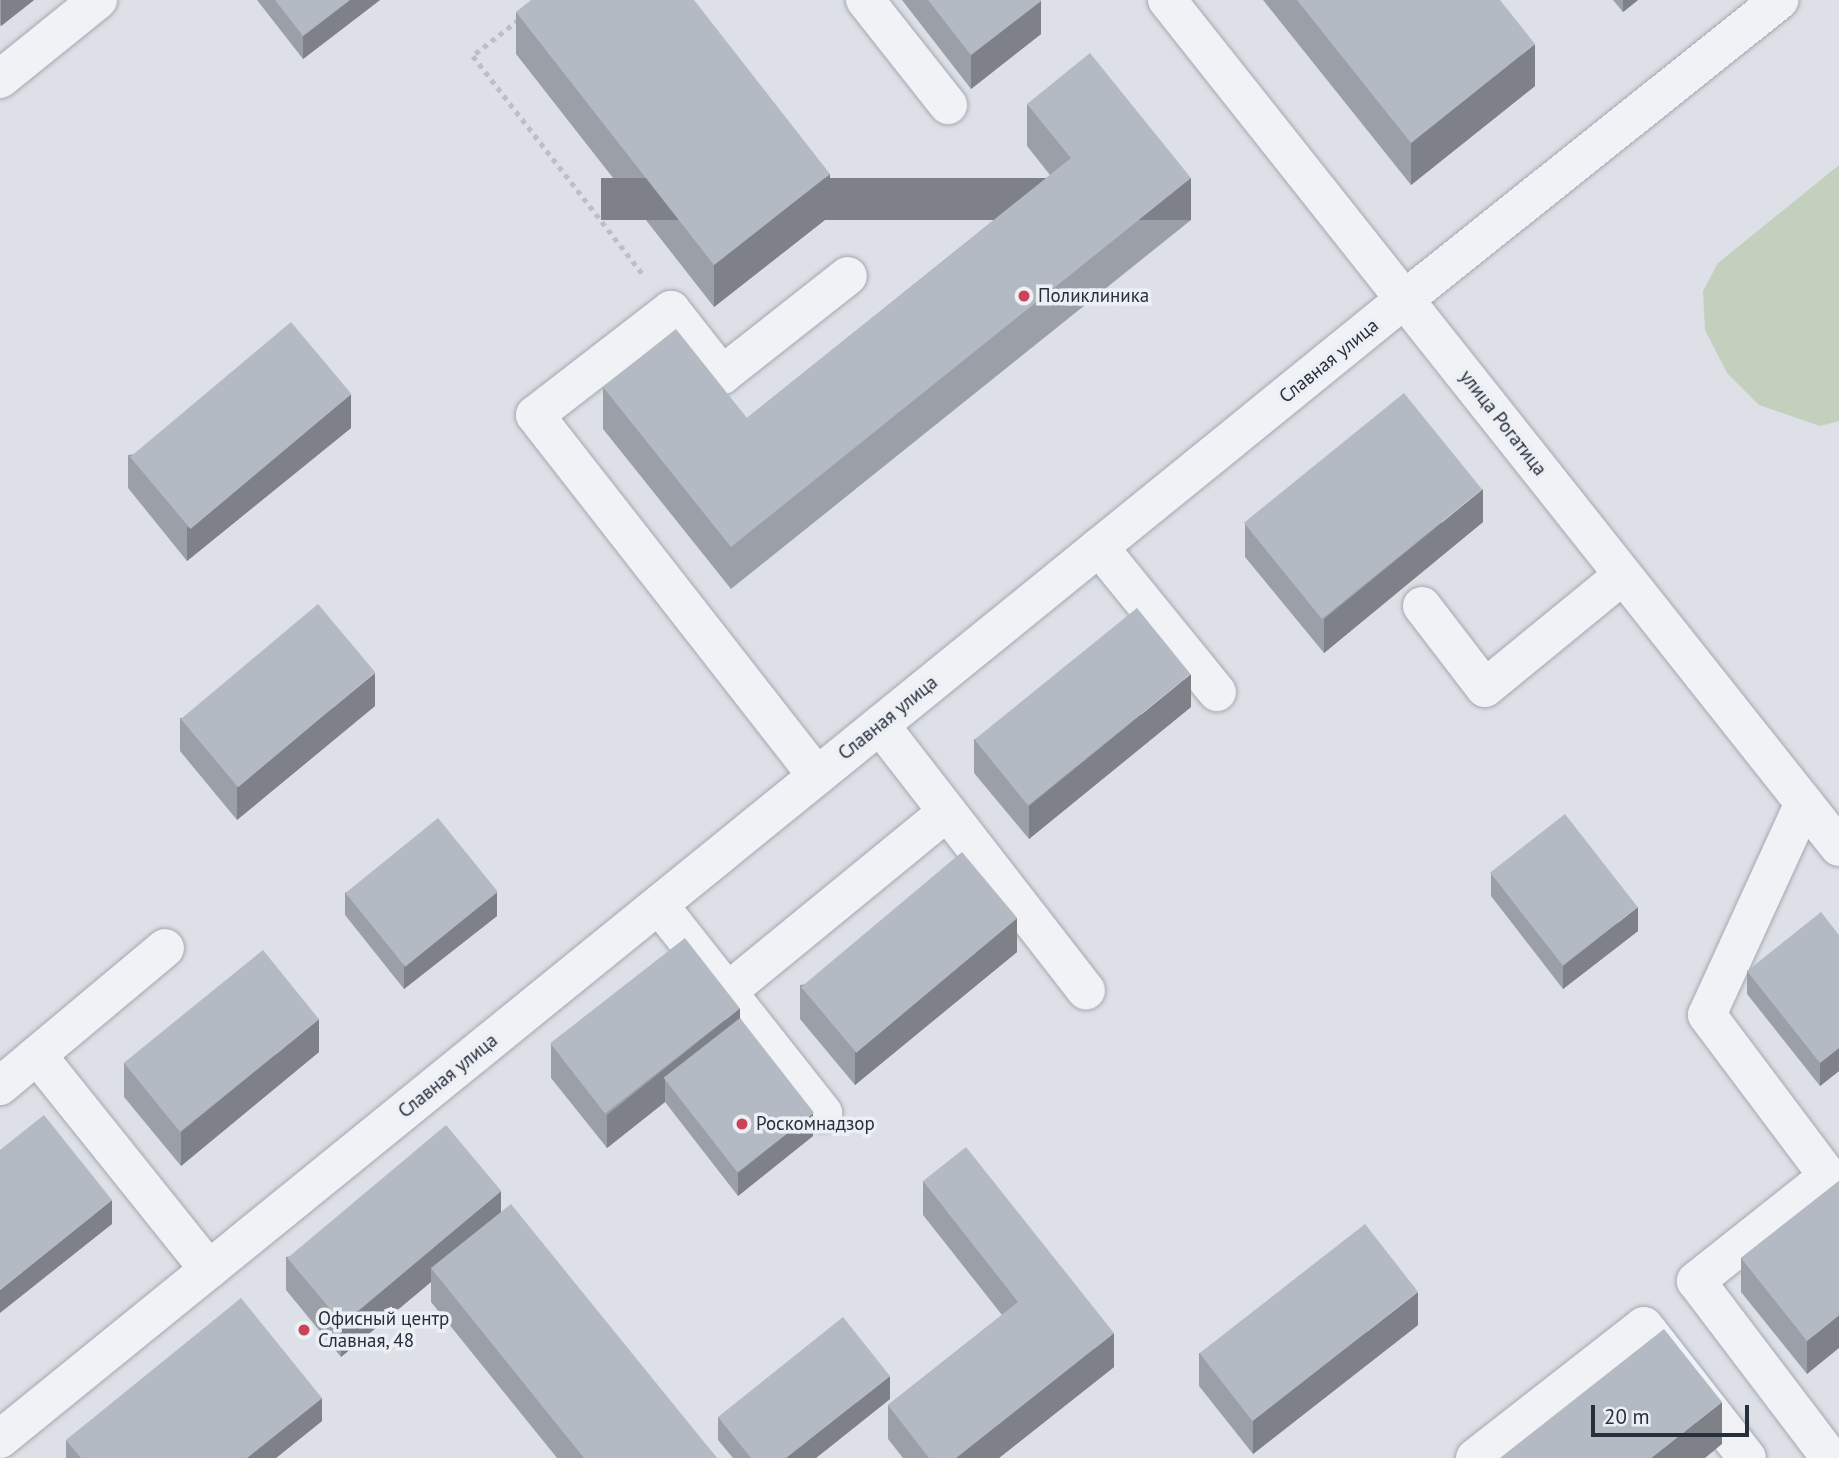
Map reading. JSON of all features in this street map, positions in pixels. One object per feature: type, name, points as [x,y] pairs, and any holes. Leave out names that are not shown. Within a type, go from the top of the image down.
[{"type":"street","points":[[2,73],[98,0]]},
{"type":"street","points":[[865,0],[948,106]]},
{"type":"street","name":"улица Рогатица","points":[[1167,0],[1839,847]]},
{"type":"street","name":"Славная улица","points":[[0,1439],[1405,299],[1779,0]]},
{"type":"street","points":[[817,776],[535,415],[671,310],[722,375],[848,276]]},
{"type":"street","points":[[1099,547],[1217,692]]},
{"type":"street","points":[[1422,606],[1485,688],[1623,575]]},
{"type":"street","points":[[880,725],[1086,991]]},
{"type":"street","points":[[1804,803],[1707,1015],[1828,1176],[1696,1281],[1832,1454]]},
{"type":"street","points":[[727,992],[947,812]]},
{"type":"street","points":[[659,905],[823,1113]]},
{"type":"street","points":[[0,1086],[165,948]]},
{"type":"street","points":[[37,1055],[209,1270]]},
{"type":"street","points":[[1475,1458],[1644,1326],[1747,1458]]},
{"type":"path","points":[[524,16],[473,56],[671,310]]},
{"type":"green space","points":[[1839,165],[1839,421],[1820,426],[1759,405],[1727,373],[1705,330],[1703,291],[1718,263]]},
{"type":"building","points":[[275,0],[350,0],[303,36]]},
{"type":"building","points":[[531,0],[694,0],[830,174],[714,265],[516,12]]},
{"type":"building","points":[[928,0],[1041,0],[1041,1],[971,55]]},
{"type":"building","points":[[1297,0],[1500,0],[1535,44],[1411,143]]},
{"type":"building","name":"Поликлиника","points":[[1090,53],[1191,178],[731,547],[603,387],[676,329],[747,418],[1071,158],[1027,104]]},
{"type":"building","points":[[291,322],[351,394],[191,529],[130,457]]},
{"type":"building","points":[[1404,393],[1482,489],[1322,619],[1244,523]]},
{"type":"building","points":[[318,604],[375,672],[238,787],[181,719]]},
{"type":"building","points":[[1137,608],[1190,674],[1028,806],[975,740]]},
{"type":"building","points":[[1565,814],[1638,907],[1563,965],[1490,872]]},
{"type":"building","points":[[438,818],[498,892],[405,967],[346,893]]},
{"type":"building","points":[[962,852],[1017,918],[856,1053],[801,987]]},
{"type":"building","points":[[1821,912],[1839,935],[1839,1048],[1820,1063],[1747,971]]},
{"type":"building","points":[[685,938],[740,1008],[605,1113],[550,1043]]},
{"type":"building","points":[[263,950],[319,1019],[180,1132],[124,1063]]},
{"type":"building","points":[[740,1018],[814,1113],[737,1172],[664,1078]]},
{"type":"building","points":[[44,1115],[112,1200],[0,1290],[0,1150]]},
{"type":"building","points":[[446,1125],[501,1191],[343,1324],[287,1258]]},
{"type":"building","points":[[966,1147],[1114,1333],[956,1458],[929,1458],[888,1405],[1018,1302],[923,1181]]},
{"type":"building","points":[[1839,1181],[1839,1315],[1807,1341],[1741,1258]]},
{"type":"building","points":[[511,1204],[717,1458],[584,1458],[431,1268]]},
{"type":"building","points":[[1365,1224],[1418,1292],[1252,1421],[1200,1353]]},
{"type":"building","points":[[241,1298],[322,1398],[247,1458],[81,1458],[66,1440]]},
{"type":"building","points":[[843,1317],[890,1376],[786,1458],[751,1458],[718,1417]]},
{"type":"building","points":[[1664,1329],[1722,1402],[1651,1458],[1500,1458]]},
{"type":"place","name":"Поликлиника","points":[[1024,296]]},
{"type":"place","name":"Роскомнадзор","points":[[742,1124]]},
{"type":"place","name":"Офисный центр Славная, 48","points":[[304,1330]]}]
